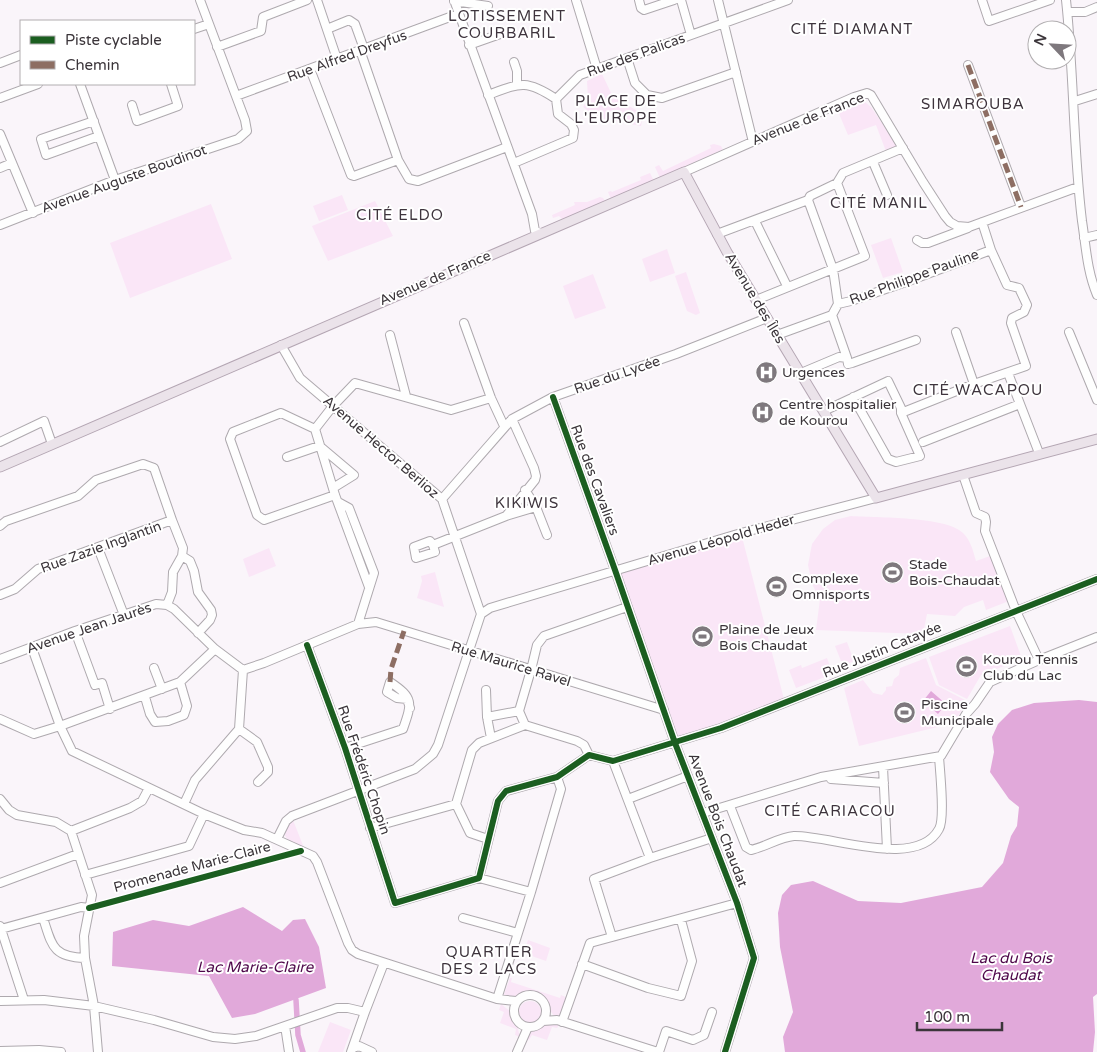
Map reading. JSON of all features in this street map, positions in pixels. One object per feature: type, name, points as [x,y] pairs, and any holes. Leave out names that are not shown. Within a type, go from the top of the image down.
[{"type":"main road","name":"Avenue de France","points":[[0,466],[684,172]]},
{"type":"main road","name":"Avenue des Îles","points":[[684,172],[717,234],[876,498]]},
{"type":"main road","name":"Avenue Léopold Heder","points":[[876,498],[1097,439]]},
{"type":"street","points":[[200,0],[236,96]]},
{"type":"street","points":[[217,47],[261,31],[263,17],[307,0]]},
{"type":"street","points":[[317,0],[338,59]]},
{"type":"street","points":[[576,0],[597,68]]},
{"type":"street","points":[[638,0],[641,8],[644,10],[674,0]]},
{"type":"street","points":[[681,0],[690,35]]},
{"type":"street","points":[[718,0],[753,142]]},
{"type":"street","name":"Rue des Palicas","points":[[556,99],[580,75],[723,23],[773,2],[788,0]]},
{"type":"street","points":[[982,0],[988,21],[1027,4],[1050,0]]},
{"type":"street","points":[[1066,0],[1075,101],[1078,187],[1088,268],[1097,295]]},
{"type":"street","points":[[488,6],[454,1],[514,163],[537,234]]},
{"type":"street","points":[[1068,12],[1085,12],[1097,7]]},
{"type":"street","name":"Rue Alfred Dreyfus","points":[[236,96],[458,14]]},
{"type":"street","points":[[327,29],[349,20],[355,24],[398,160],[408,179],[418,181],[507,147]]},
{"type":"street","points":[[195,29],[209,24]]},
{"type":"street","points":[[470,45],[503,33]]},
{"type":"street","points":[[0,63],[20,55]]},
{"type":"street","points":[[627,58],[635,83],[647,95],[662,98],[736,72]]},
{"type":"street","points":[[514,62],[518,71],[517,84]]},
{"type":"street","points":[[968,65],[1021,207]]},
{"type":"street","points":[[310,69],[351,175],[354,176],[398,160]]},
{"type":"street","points":[[488,96],[517,84],[542,90],[556,99],[558,114],[571,124],[574,130],[573,138],[514,163]]},
{"type":"street","points":[[0,98],[35,85]]},
{"type":"street","points":[[80,85],[116,180]]},
{"type":"street","points":[[132,105],[137,121],[178,106],[171,85]]},
{"type":"street","name":"Avenue de France","points":[[684,172],[854,97],[867,94],[871,95],[903,148]]},
{"type":"street","points":[[1075,101],[1097,94]]},
{"type":"street","name":"Avenue Auguste Boudinot","points":[[0,224],[116,180],[238,138],[247,131],[236,96]]},
{"type":"street","points":[[94,121],[41,139],[46,155],[99,136]]},
{"type":"street","points":[[0,134],[32,212]]},
{"type":"street","points":[[717,234],[808,200],[810,196],[837,183],[842,173],[903,148],[950,222],[957,226],[969,227]]},
{"type":"street","points":[[872,162],[887,195]]},
{"type":"street","points":[[0,168],[12,163]]},
{"type":"street","points":[[756,300],[865,256],[837,183]]},
{"type":"street","points":[[917,240],[922,243],[928,243],[1078,187]]},
{"type":"street","points":[[777,335],[832,315],[838,304],[833,269],[808,200]]},
{"type":"street","points":[[755,221],[787,286]]},
{"type":"street","points":[[901,413],[1026,366],[1011,323],[1012,318],[1024,312],[1026,305],[1019,288],[1007,285],[991,250],[982,222]]},
{"type":"street","points":[[1084,238],[1097,234]]},
{"type":"street","name":"Rue Philippe Pauline","points":[[838,304],[906,282],[991,250]]},
{"type":"street","points":[[832,315],[848,364],[916,340]]},
{"type":"street","name":"Rue du Lycée","points":[[442,499],[512,419],[553,398],[684,351],[767,318]]},
{"type":"street","points":[[464,323],[491,398],[504,426]]},
{"type":"street","points":[[956,332],[974,384]]},
{"type":"street","points":[[1069,332],[1097,400]]},
{"type":"street","points":[[390,335],[406,396]]},
{"type":"street","name":"Avenue Hector Berlioz","points":[[281,346],[300,378],[442,499],[481,614]]},
{"type":"street","points":[[800,372],[839,357],[847,358]]},
{"type":"street","points":[[1008,373],[1039,453]]},
{"type":"street","points":[[824,410],[888,381],[920,456],[896,462],[888,459],[853,397]]},
{"type":"street","points":[[315,429],[333,406],[356,382],[451,410],[491,398]]},
{"type":"street","name":"Rue des Cavaliers","points":[[553,398],[615,570]]},
{"type":"street","points":[[923,442],[1020,404]]},
{"type":"street","points":[[315,429],[281,412],[233,432],[230,439],[257,515],[260,518],[264,520],[335,495],[354,475],[319,446]]},
{"type":"street","points":[[506,516],[536,476],[512,419]]},
{"type":"street","points":[[0,442],[44,421],[52,444]]},
{"type":"street","points":[[184,804],[195,780],[239,728],[242,670],[358,624],[369,587],[335,495],[315,429]]},
{"type":"street","points":[[287,457],[319,446]]},
{"type":"street","points":[[0,526],[6,521],[78,496],[96,480],[143,464],[154,468],[172,520]]},
{"type":"street","points":[[964,475],[976,513],[985,517],[985,531],[1016,611],[1039,660]]},
{"type":"street","points":[[525,490],[536,507],[547,535]]},
{"type":"street","name":"Avenue Léopold Heder","points":[[481,614],[490,608],[615,570],[746,532],[876,498]]},
{"type":"street","points":[[432,545],[506,516],[536,507]]},
{"type":"street","name":"Rue Zazie Inglantin","points":[[0,595],[15,589],[38,569],[172,520],[183,548],[182,556]]},
{"type":"street","points":[[98,548],[124,615]]},
{"type":"street","points":[[167,605],[172,592],[173,572],[182,556],[190,561],[198,592],[211,610],[210,620],[198,633]]},
{"type":"street","name":"Avenue Bois Chaudat","points":[[615,570],[675,743],[737,903],[754,958],[724,1052]]},
{"type":"street","name":"Rue Justin Catayée","points":[[613,761],[675,743],[768,710],[922,647],[1097,579]]},
{"type":"street","name":"Avenue Jean Jaurès","points":[[0,659],[156,604],[167,605],[174,609],[215,649],[242,670]]},
{"type":"street","points":[[525,725],[519,710],[537,644],[544,636],[627,607]]},
{"type":"street","points":[[277,839],[286,821],[292,816],[415,769],[432,754],[438,746],[481,614]]},
{"type":"street","name":"Rue Maurice Ravel","points":[[358,624],[376,622],[664,710]]},
{"type":"street","points":[[75,631],[95,685],[102,683],[110,709]]},
{"type":"street","points":[[703,813],[822,777],[939,757],[961,723],[972,714],[975,704],[990,682],[1039,660],[1097,638]]},
{"type":"street","name":"Rue Frédéric Chopin","points":[[307,645],[345,748],[395,904],[479,878]]},
{"type":"street","points":[[32,648],[60,726],[72,751],[204,814],[244,830],[262,833],[313,856],[318,862],[348,943],[352,950],[358,954],[515,1005]]},
{"type":"street","points":[[0,720],[34,734],[60,726],[180,682],[215,649]]},
{"type":"street","points":[[154,668],[162,689]]},
{"type":"street","points":[[145,696],[150,714],[155,722],[168,721],[184,715],[187,706],[180,682]]},
{"type":"street","points":[[486,690],[487,717],[491,738]]},
{"type":"street","points":[[345,748],[403,729],[410,708]]},
{"type":"street","points":[[487,717],[519,710]]},
{"type":"street","points":[[488,839],[470,833],[456,804],[472,750],[479,743],[525,725],[577,741],[584,745],[588,755]]},
{"type":"street","points":[[239,728],[257,742],[268,767],[268,772],[258,782]]},
{"type":"street","points":[[531,892],[479,878],[498,801],[506,791],[557,777],[588,755],[613,761],[650,858]]},
{"type":"street","points":[[730,806],[746,847],[750,850],[793,836],[887,850],[905,848],[920,844],[939,829],[941,823],[939,757]]},
{"type":"street","points":[[883,767],[887,850]]},
{"type":"street","points":[[628,799],[688,776]]},
{"type":"street","points":[[497,999],[562,789],[557,777]]},
{"type":"street","points":[[822,777],[884,783]]},
{"type":"street","points":[[71,831],[130,808],[142,801],[149,788]]},
{"type":"street","points":[[0,799],[9,810],[17,815],[56,822],[71,831],[92,895],[84,936],[85,958],[94,1006],[98,1052]]},
{"type":"street","points":[[370,828],[456,804]]},
{"type":"street","points":[[85,875],[189,846],[204,814]]},
{"type":"street","points":[[612,937],[594,878],[712,838]]},
{"type":"street","points":[[0,883],[78,854]]},
{"type":"street","points":[[560,1021],[590,943],[681,920],[737,903]]},
{"type":"street","points":[[24,1000],[0,928],[81,907],[90,908]]},
{"type":"street","points":[[43,918],[51,942],[58,952],[73,957],[85,958]]},
{"type":"street","points":[[463,918],[518,933]]},
{"type":"street","points":[[582,964],[648,988],[681,996],[692,961],[681,920]]},
{"type":"street","points":[[0,954],[9,952]]},
{"type":"street","points":[[352,1050],[384,963]]},
{"type":"street","points":[[525,995],[535,995],[543,1001],[546,1011],[543,1021],[539,1025],[524,1026],[515,1018],[515,1005],[525,995]]},
{"type":"street","points":[[0,1001],[44,1000],[94,1006],[154,1020],[213,1037],[235,1039],[248,1037],[337,1008],[348,1008],[365,1012]]},
{"type":"street","points":[[546,1011],[560,1021]]},
{"type":"street","points":[[543,1021],[560,1021],[659,1052],[666,1031],[693,1040],[704,1035],[712,1012]]},
{"type":"street","points":[[284,1026],[289,1052]]},
{"type":"street","points":[[517,1052],[524,1026]]},
{"type":"street","points":[[352,1050],[359,1046],[372,1052]]},
{"type":"street","points":[[0,1051],[39,1050],[61,1052]]},
{"type":"shaded area","points":[[602,74],[613,97],[643,114],[641,126],[596,117],[583,107],[588,99],[587,81]]},
{"type":"shaded area","points":[[854,102],[865,102],[871,107],[896,144],[896,147],[887,154],[876,125],[848,135],[837,109]]},
{"type":"shaded area","points":[[710,145],[721,146],[723,150],[660,178],[655,167],[659,165],[663,171],[711,148]]},
{"type":"shaded area","points":[[650,173],[654,181],[611,199],[608,192],[641,180],[640,177]]},
{"type":"shaded area","points":[[342,195],[348,210],[319,221],[313,206]]},
{"type":"shaded area","points":[[600,197],[605,201],[562,219],[559,216],[553,218],[552,215],[575,205],[574,202],[587,202]]},
{"type":"shaded area","points":[[375,201],[393,236],[328,261],[312,226]]},
{"type":"shaded area","points":[[211,204],[232,259],[130,298],[110,243]]},
{"type":"shaded area","points":[[891,238],[903,272],[883,278],[871,245]]},
{"type":"shaded area","points":[[667,249],[675,273],[650,282],[642,259]]},
{"type":"shaded area","points":[[686,272],[700,313],[696,315],[687,311],[675,276]]},
{"type":"shaded area","points":[[593,274],[606,308],[575,319],[563,286]]},
{"type":"shaded area","name":"Stade Bois-Chaudat","points":[[851,516],[927,521],[954,527],[968,539],[976,561],[993,555],[1009,601],[986,610],[983,600],[964,607],[955,616],[927,614],[923,634],[816,630],[820,599],[812,584],[808,565],[812,544],[823,529],[835,520]]},
{"type":"shaded area","name":"Plaine de Jeux Bois Chaudat","points":[[741,533],[785,703],[675,743],[615,570]]},
{"type":"shaded area","points":[[269,548],[276,566],[249,577],[243,559]]},
{"type":"shaded area","points":[[435,572],[444,607],[417,598],[422,581],[421,576]]},
{"type":"shaded area","name":"Kourou Tennis Club du Lac","points":[[1010,626],[1022,659],[981,675],[967,699],[939,685],[929,657]]},
{"type":"shaded area","points":[[847,642],[854,661],[843,666],[835,646]]},
{"type":"shaded area","points":[[827,658],[833,674],[796,688],[789,670],[801,665],[802,668]]},
{"type":"shaded area","name":"Piscine Municipale","points":[[926,658],[936,685],[967,701],[954,723],[859,746],[844,688],[863,680],[873,693],[882,695],[886,687],[892,686],[894,679],[899,675],[900,668]]},
{"type":"shaded area","points":[[293,820],[304,848],[286,838],[285,831]]},
{"type":"shaded area","points":[[528,940],[550,948],[546,961],[523,953]]},
{"type":"shaded area","points":[[510,978],[512,978],[511,982],[560,998],[561,995],[568,998],[561,1019],[552,1014],[546,1000],[539,994],[531,992],[516,999],[503,997]]},
{"type":"shaded area","points":[[530,1001],[538,1004],[541,1012],[538,1020],[530,1023],[522,1020],[519,1012],[522,1004]]},
{"type":"shaded area","points":[[501,1004],[511,1012],[520,1037],[515,1035],[516,1029],[500,1023],[504,1012],[499,1010]]},
{"type":"shaded area","points":[[330,1022],[351,1030],[343,1052],[318,1052]]},
{"type":"shaded area","points":[[544,1023],[559,1025],[557,1028],[552,1027],[547,1040],[532,1035],[529,1040],[526,1039],[530,1030],[539,1028]]},
{"type":"water","points":[[931,691],[946,704],[938,714],[923,701]]},
{"type":"water","name":"Lac du Bois Chaudat","points":[[1079,700],[1097,702],[1097,994],[1093,997],[1095,1032],[1093,1052],[785,1052],[783,1037],[793,1012],[780,947],[778,913],[782,895],[791,885],[813,881],[858,901],[901,903],[982,887],[1003,863],[1011,836],[1017,826],[1019,807],[1009,799],[990,772],[994,752],[992,737],[998,724],[1012,710],[1034,703]]},
{"type":"water","name":"Lac Marie-Claire","points":[[243,907],[282,931],[293,920],[305,919],[319,947],[326,988],[255,1014],[232,1018],[209,976],[112,966],[113,932],[153,920],[189,926]]},
{"type":"waterway","points":[[296,1000],[298,1035],[303,1052]]},
{"type":"marked path","points":[[968,65],[1021,207]]},
{"type":"marked path","points":[[390,682],[391,669],[404,631]]},
{"type":"cycle path","points":[[553,397],[675,743],[737,903],[754,958],[725,1052]]},
{"type":"cycle path","points":[[307,645],[345,748],[395,903],[479,878],[498,801],[506,791],[557,777],[589,755],[613,761],[721,728],[1097,579]]},
{"type":"cycle path","name":"Promenade Marie-Claire","points":[[89,908],[301,851]]},
{"type":"place","name":"Urgences","points":[[766,372]]},
{"type":"place","name":"Centre hospitalier de Kourou","points":[[763,412]]},
{"type":"place","name":"Stade Bois-Chaudat","points":[[893,572]]},
{"type":"place","name":"Complexe Omnisports","points":[[776,586]]},
{"type":"place","name":"Plaine de Jeux Bois Chaudat","points":[[703,637]]},
{"type":"place","name":"Kourou Tennis Club du Lac","points":[[967,667]]},
{"type":"place","name":"Piscine Municipale","points":[[905,712]]},
{"type":"district","name":"LOTISSEMENT COURBARIL","points":[[507,24]]},
{"type":"district","name":"CITÉ DIAMANT","points":[[852,29]]},
{"type":"district","name":"SIMAROUBA","points":[[973,104]]},
{"type":"district","name":"PLACE DE L'EUROPE","points":[[616,110]]},
{"type":"district","name":"CITÉ MANIL","points":[[879,203]]},
{"type":"district","name":"CITÉ ELDO","points":[[400,215]]},
{"type":"district","name":"CITÉ WACAPOU","points":[[978,390]]},
{"type":"district","name":"KIKIWIS","points":[[527,503]]},
{"type":"district","name":"CITÉ CARIACOU","points":[[830,811]]},
{"type":"district","name":"QUARTIER DES 2 LACS","points":[[489,960]]}]
